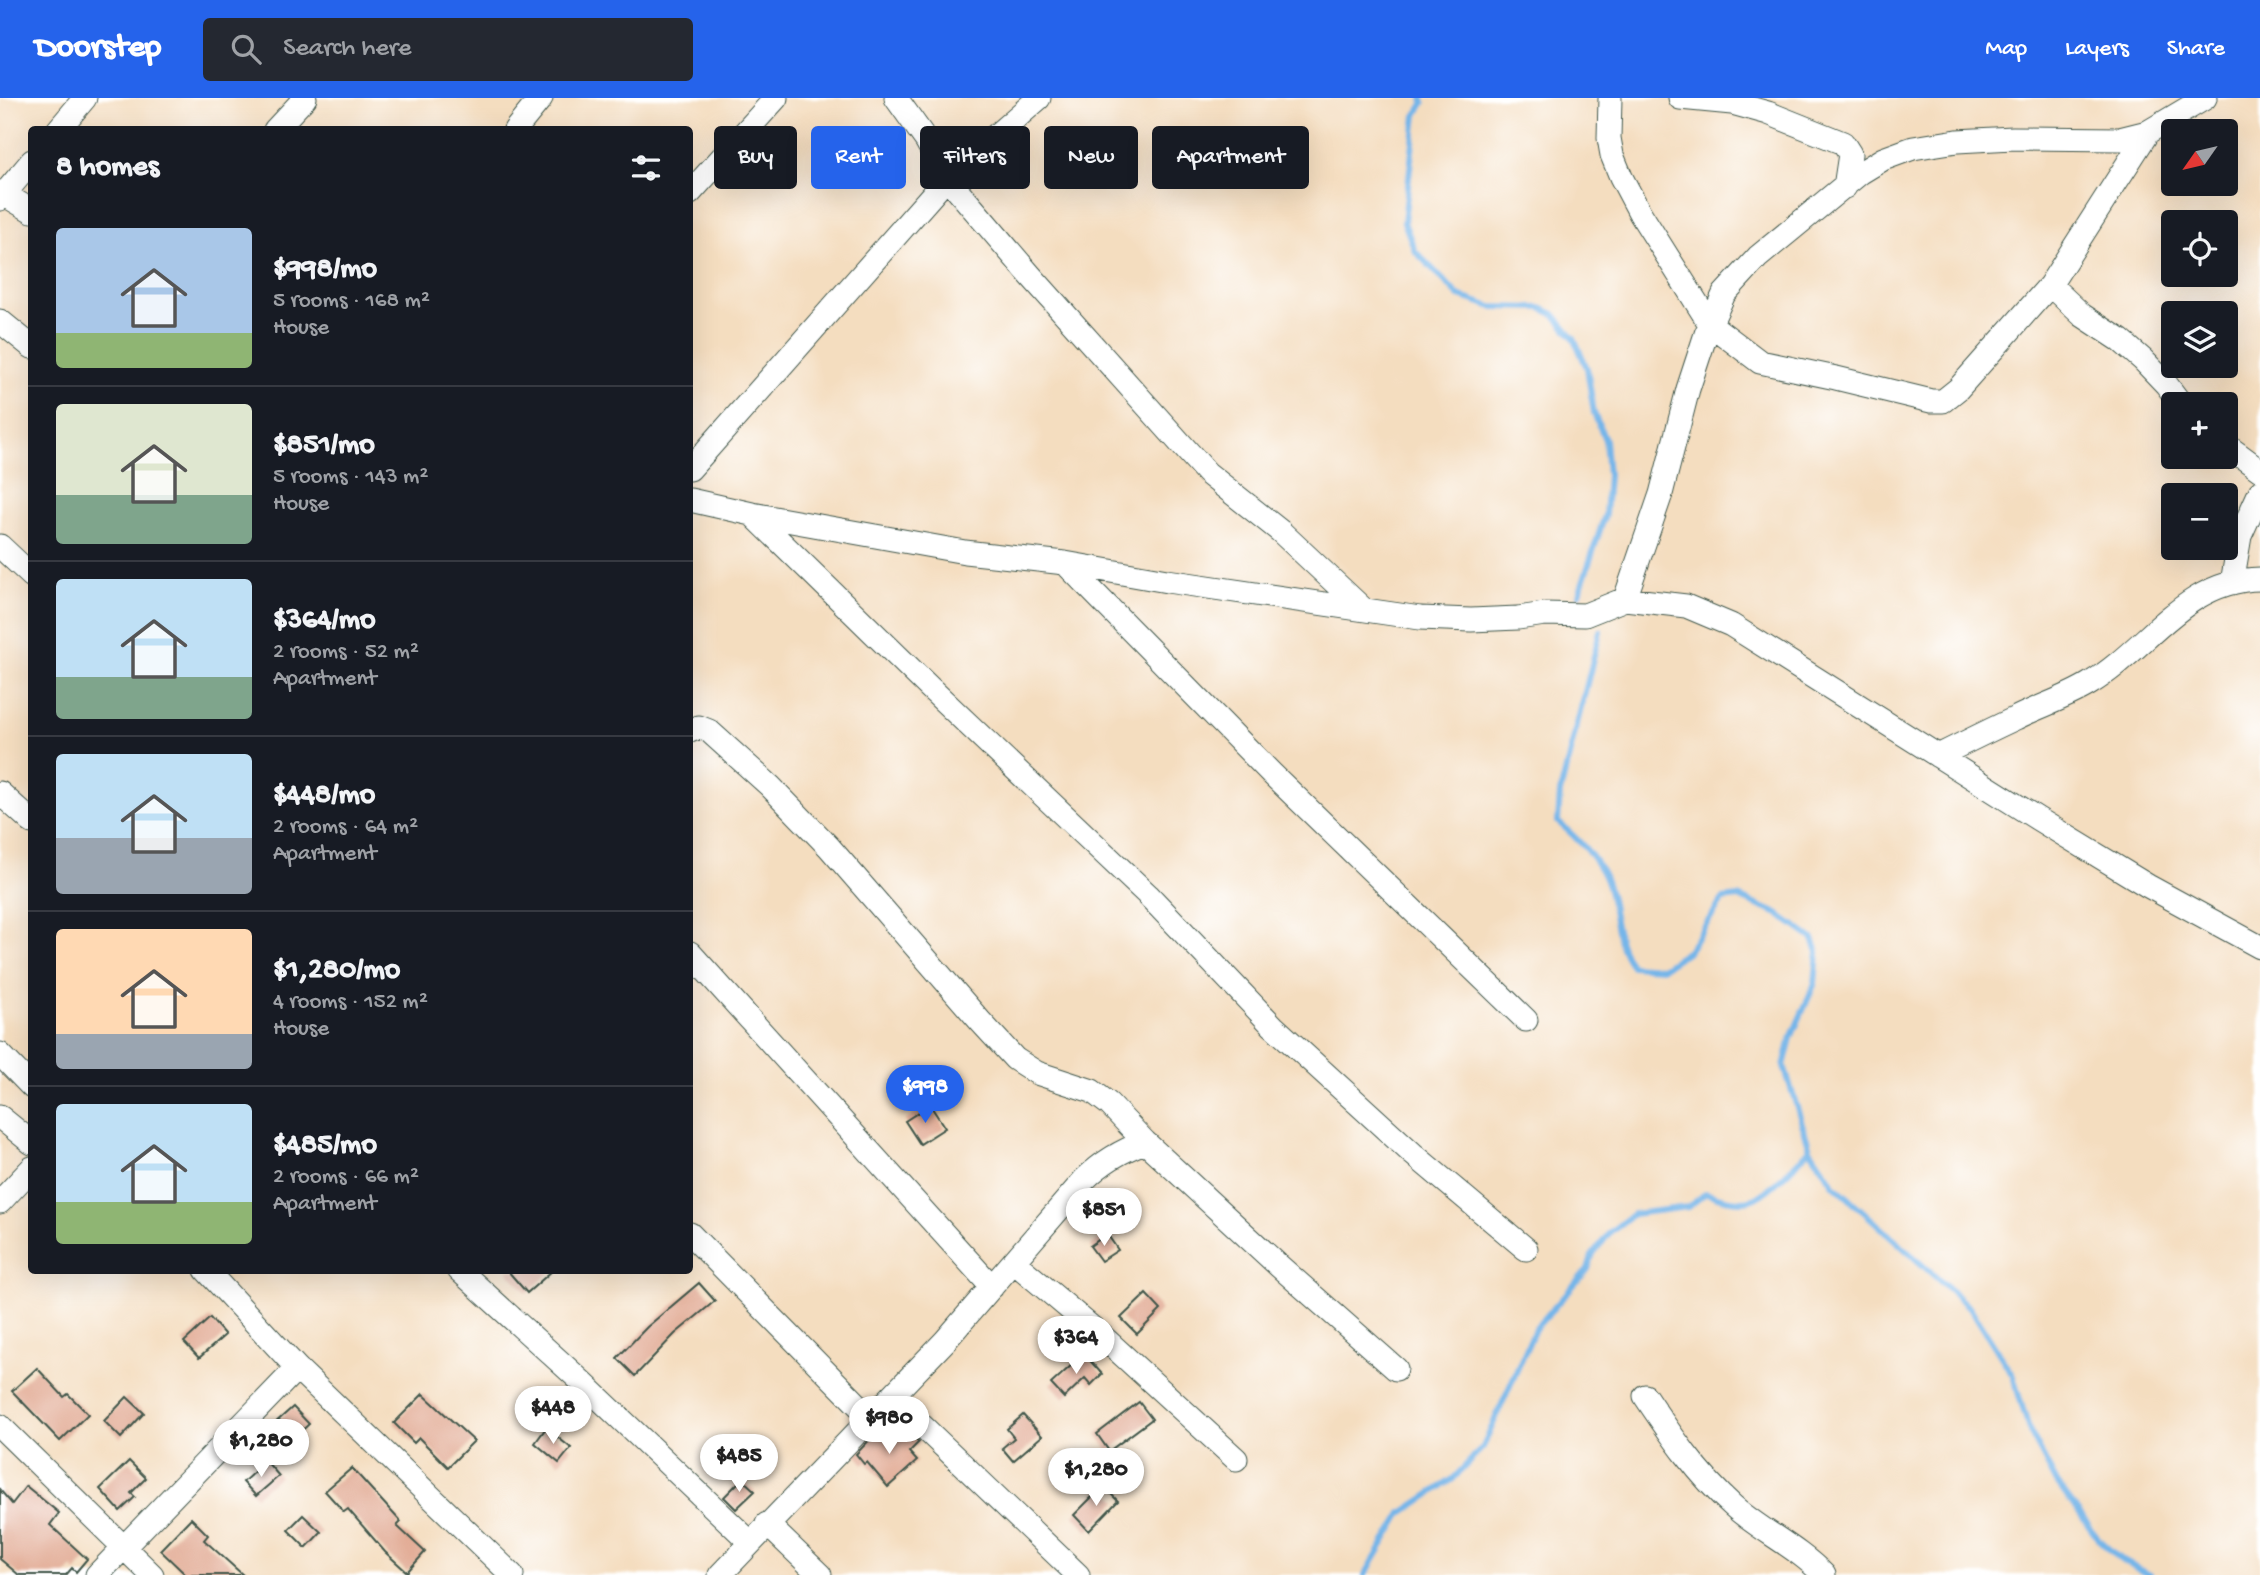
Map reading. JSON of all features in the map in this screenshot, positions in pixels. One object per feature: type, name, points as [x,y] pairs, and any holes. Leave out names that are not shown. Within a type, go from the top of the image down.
[{"type":"street","points":[[61,126],[85,98]]},
{"type":"street","points":[[279,126],[305,98]]},
{"type":"street","points":[[518,126],[541,98]]},
{"type":"street","points":[[693,190],[776,98]]},
{"type":"street","points":[[895,98],[920,132]]},
{"type":"street","points":[[1007,126],[1039,98]]},
{"type":"street","points":[[1610,98],[1609,138],[1620,177],[1710,324],[1760,362],[1938,403],[1958,389],[2049,285],[2148,132]]},
{"type":"street","points":[[1680,98],[1732,103],[1768,113],[1843,143],[1850,154],[1845,187]]},
{"type":"street","points":[[1625,599],[1661,494],[1688,389],[1710,324],[1724,294],[1758,257],[1883,159],[1913,148],[1957,141],[2013,138],[2120,139],[2148,132],[2205,98]]},
{"type":"street","points":[[28,165],[1,195],[28,209]]},
{"type":"street","points":[[693,466],[937,189]]},
{"type":"street","points":[[956,189],[1207,473],[1280,531],[1363,609]]},
{"type":"street","points":[[2049,285],[2082,315],[2120,340],[2143,360],[2172,392]]},
{"type":"street","points":[[0,321],[28,344]]},
{"type":"street","points":[[2238,453],[2260,470]]},
{"type":"street","points":[[2232,583],[2240,536],[2260,492]]},
{"type":"street","points":[[693,501],[752,514],[965,552],[1065,563],[1167,581],[1420,618],[1471,620],[1545,614],[1585,615],[1625,599],[1686,606],[1731,625],[2148,886],[2260,947]]},
{"type":"street","points":[[752,514],[1130,878],[1273,1026],[1413,1154],[1526,1249]]},
{"type":"street","points":[[0,546],[28,572]]},
{"type":"street","points":[[1065,563],[1272,774],[1526,1020]]},
{"type":"street","points":[[1938,756],[2089,685],[2120,663],[2190,601],[2232,583],[2260,579]]},
{"type":"street","points":[[693,730],[699,727],[709,731],[779,795],[838,857],[1015,1059],[1037,1073],[1092,1091],[1109,1104],[1144,1142],[1396,1369]]},
{"type":"street","points":[[0,793],[28,818]]},
{"type":"street","points":[[693,956],[992,1287]]},
{"type":"street","points":[[0,1054],[28,1083]]},
{"type":"street","points":[[0,1117],[28,1140]]},
{"type":"street","points":[[720,1575],[892,1397],[1094,1170],[1123,1150],[1144,1142]]},
{"type":"street","points":[[0,1202],[28,1172]]},
{"type":"street","points":[[693,1237],[871,1418]]},
{"type":"street","points":[[1014,1262],[1103,1338],[1236,1459]]},
{"type":"street","points":[[210,1274],[297,1368],[512,1575]]},
{"type":"street","points":[[463,1274],[582,1382],[750,1542]]},
{"type":"street","points":[[97,1575],[297,1368]]},
{"type":"street","points":[[1645,1396],[1675,1440],[1711,1485],[1744,1514],[1824,1575]]},
{"type":"street","points":[[892,1397],[1078,1575]]},
{"type":"street","points":[[0,1426],[152,1575]]},
{"type":"street","points":[[767,1524],[820,1575]]},
{"type":"building","points":[[930,1105],[945,1128],[920,1144],[905,1121]]},
{"type":"building","points":[[1107,1234],[1118,1250],[1101,1261],[1090,1246]]},
{"type":"building","points":[[510,1274],[548,1274],[527,1293]]},
{"type":"building","points":[[699,1283],[715,1301],[675,1334],[635,1376],[617,1358],[647,1327]]},
{"type":"building","points":[[1146,1294],[1161,1310],[1137,1334],[1121,1318]]},
{"type":"building","points":[[210,1318],[225,1335],[199,1358],[184,1342]]},
{"type":"building","points":[[1084,1354],[1102,1374],[1091,1385],[1085,1378],[1064,1398],[1051,1384]]},
{"type":"building","points":[[37,1368],[64,1397],[68,1394],[88,1414],[60,1441],[12,1391]]},
{"type":"building","points":[[423,1394],[474,1441],[448,1467],[419,1438],[414,1443],[394,1423]]},
{"type":"building","points":[[127,1397],[144,1413],[121,1438],[104,1421]]},
{"type":"building","points":[[1139,1402],[1152,1419],[1109,1451],[1097,1434]]},
{"type":"building","points":[[293,1407],[309,1424],[281,1450],[265,1432]]},
{"type":"building","points":[[1023,1415],[1042,1436],[1013,1461],[1002,1448],[1014,1438],[1007,1429]]},
{"type":"building","points":[[546,1428],[571,1448],[559,1463],[535,1443]]},
{"type":"building","points":[[879,1430],[892,1446],[908,1432],[919,1442],[909,1452],[917,1461],[888,1487],[867,1462],[864,1464],[856,1454]]},
{"type":"building","points":[[129,1461],[146,1478],[131,1493],[135,1497],[120,1511],[100,1489]]},
{"type":"building","points":[[266,1461],[279,1476],[256,1496],[243,1482]]},
{"type":"building","points":[[352,1468],[401,1522],[397,1526],[425,1552],[407,1572],[385,1552],[348,1509],[344,1512],[325,1491]]},
{"type":"building","points":[[742,1479],[755,1491],[736,1509],[724,1497]]},
{"type":"building","points":[[26,1486],[59,1513],[50,1525],[87,1559],[76,1572],[72,1568],[66,1575],[19,1575],[0,1559],[0,1490],[12,1504]]},
{"type":"building","points":[[1103,1486],[1118,1501],[1089,1531],[1074,1515]]},
{"type":"building","points":[[303,1515],[321,1532],[306,1548],[288,1530]]},
{"type":"building","points":[[191,1518],[208,1535],[204,1540],[243,1575],[186,1575],[160,1550]]},
{"type":"waterway","points":[[1423,98],[1424,102],[1416,115],[1404,222],[1415,251],[1459,296],[1492,307],[1541,308],[1554,314],[1574,338],[1587,368],[1594,413],[1605,440],[1608,475],[1605,515],[1579,594]]},
{"type":"waterway","points":[[1600,631],[1560,793],[1558,822],[1582,845],[1602,872],[1625,955],[1632,966],[1662,968],[1688,951],[1723,899],[1738,897],[1778,914],[1813,939],[1818,952],[1815,983],[1791,1038],[1784,1066],[1810,1149],[1834,1185],[1971,1309],[2013,1376],[2030,1432],[2057,1483],[2099,1540],[2121,1560],[2149,1575]]},
{"type":"waterway","points":[[1365,1575],[1402,1513],[1453,1479],[1483,1447],[1535,1329],[1588,1269],[1592,1256],[1610,1232],[1633,1214],[1688,1207],[1706,1193],[1728,1200],[1750,1200],[1774,1185],[1810,1149]]}]
